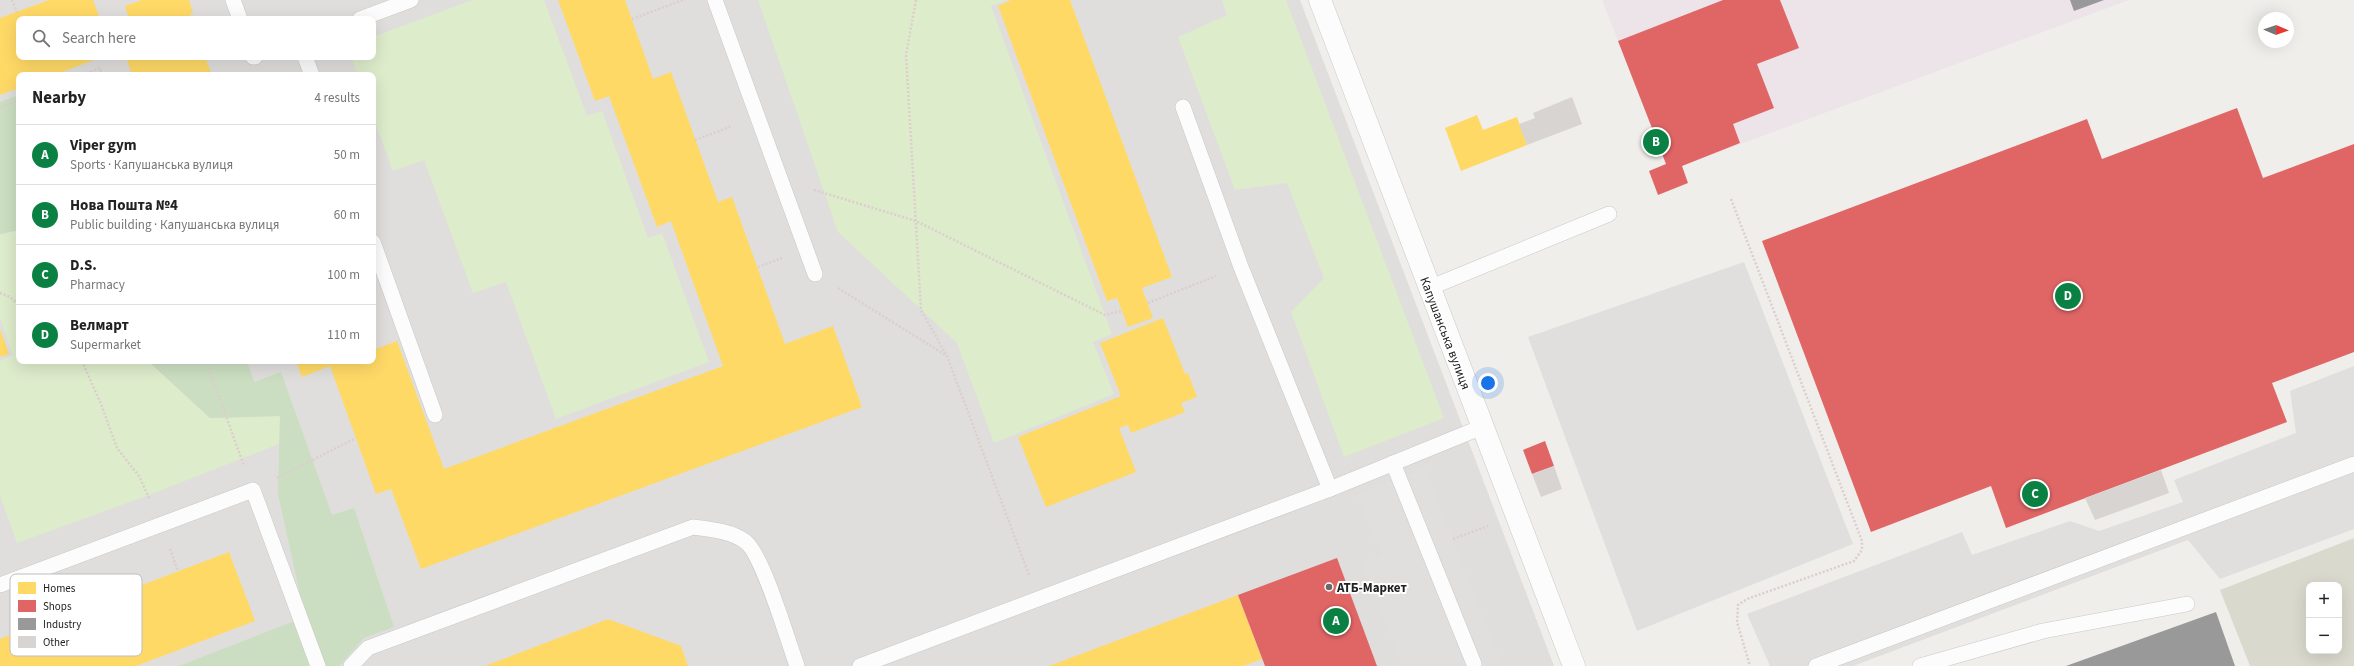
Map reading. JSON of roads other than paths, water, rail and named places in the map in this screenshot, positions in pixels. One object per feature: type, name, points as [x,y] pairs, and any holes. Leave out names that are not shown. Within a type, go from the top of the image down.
[{"type":"street","name":"Капушанська вулиця","points":[[1320,0],[1574,666]]},
{"type":"lane","points":[[233,0],[239,16]]},
{"type":"lane","points":[[368,16],[412,0]]},
{"type":"lane","points":[[715,0],[815,274]]},
{"type":"lane","points":[[306,60],[311,72]]},
{"type":"lane","points":[[1183,107],[1241,267],[1330,489]]},
{"type":"lane","points":[[1429,288],[1609,214]]},
{"type":"lane","points":[[376,250],[435,414]]},
{"type":"lane","points":[[860,666],[1330,489],[1482,427]]},
{"type":"lane","points":[[1394,462],[1474,664]]},
{"type":"lane","points":[[1816,666],[2354,464]]},
{"type":"lane","points":[[29,574],[253,490],[318,666]]},
{"type":"lane","points":[[351,666],[368,648],[693,528],[720,531],[746,542],[761,566],[797,666]]},
{"type":"lane","points":[[0,585],[10,581]]},
{"type":"lane","points":[[1920,666],[2043,630],[2187,604]]},
{"type":"place","name":"Нова Пошта №4","points":[[1656,142]]},
{"type":"place","name":"Велмарт","points":[[2068,296]]},
{"type":"place","name":"D.S.","points":[[2035,494]]},
{"type":"place","name":"АТБ-Маркет","points":[[1329,587]]},
{"type":"place","name":"Viper gym","points":[[1336,621]]}]
